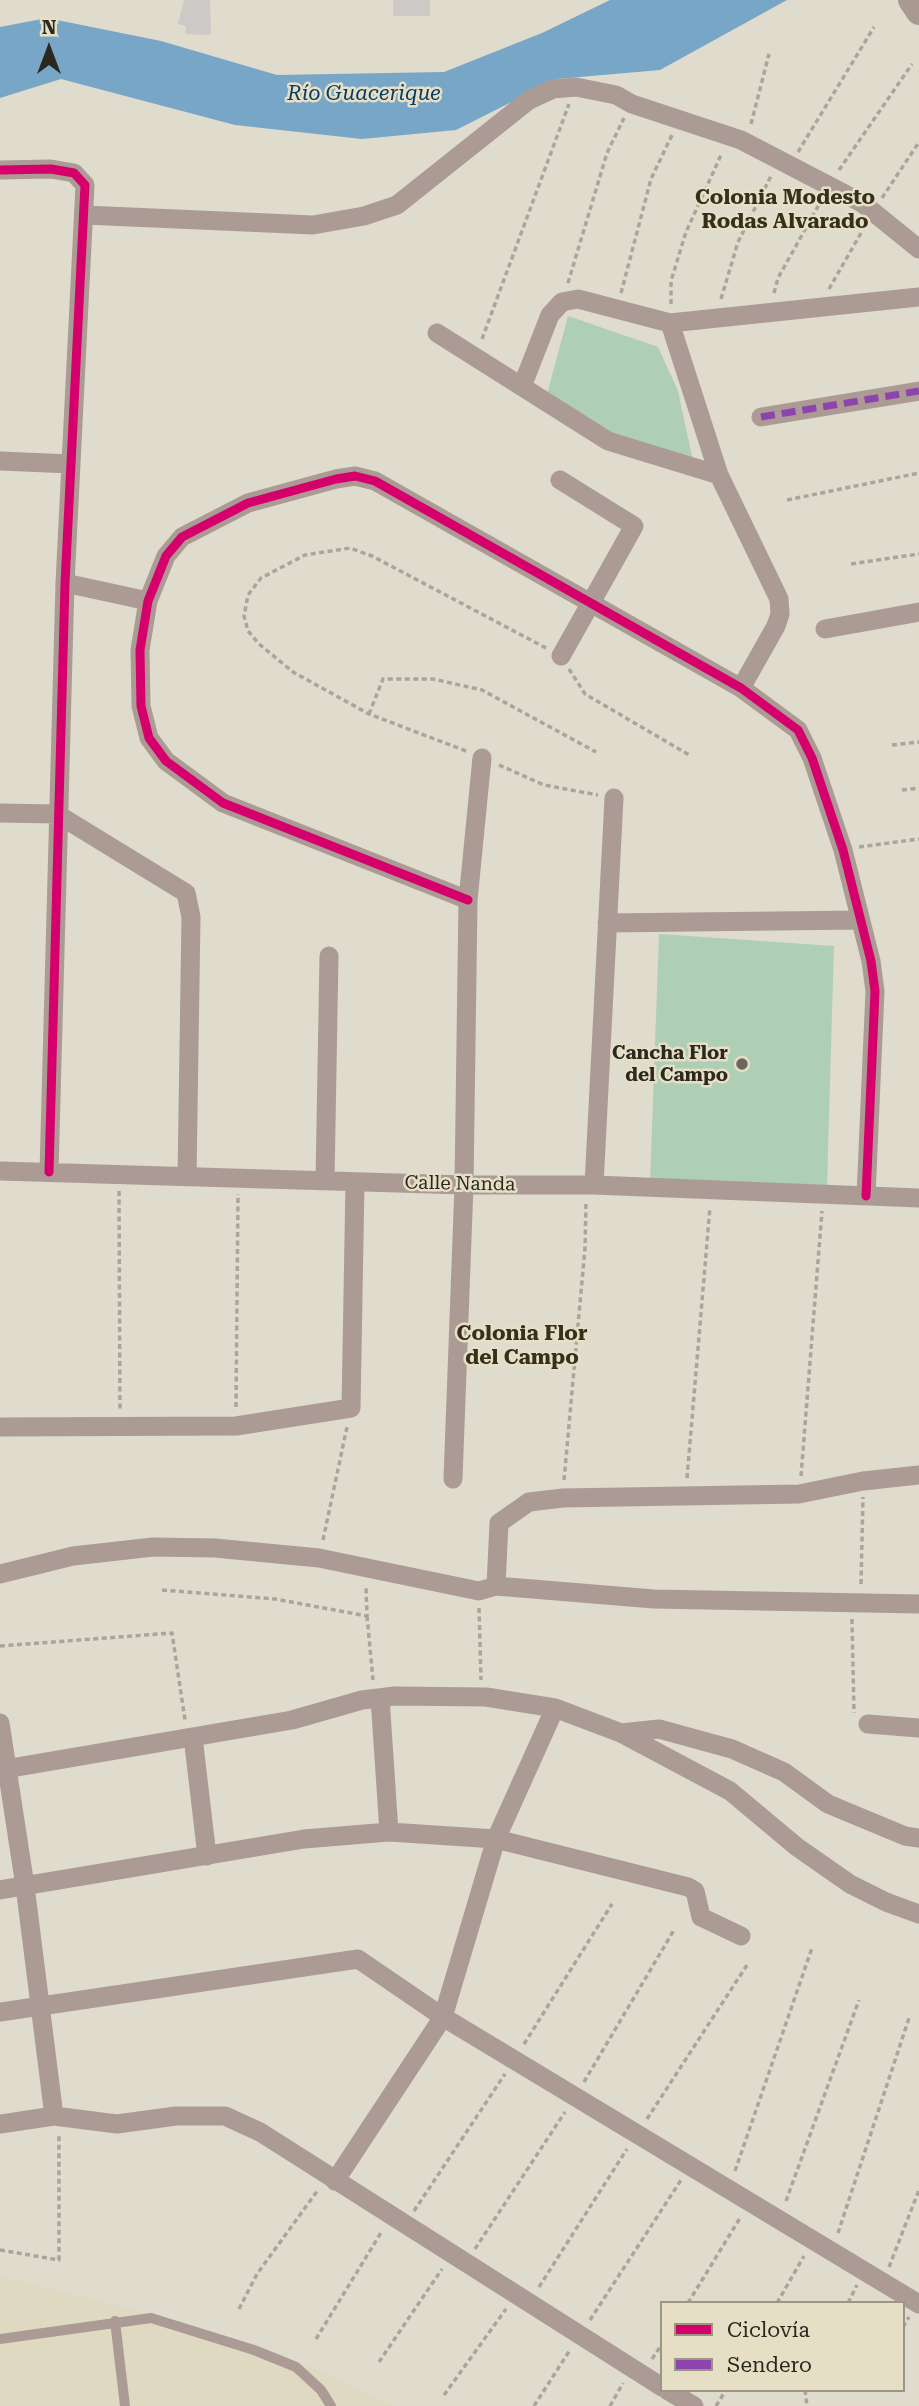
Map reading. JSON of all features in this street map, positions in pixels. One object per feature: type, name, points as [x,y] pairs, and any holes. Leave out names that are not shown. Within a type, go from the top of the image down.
[{"type":"street","points":[[911,0],[919,12]]},
{"type":"street","points":[[85,215],[313,225],[364,216],[405,198],[529,100],[553,89],[576,86],[616,95],[632,104],[738,140],[862,202],[919,249]]},
{"type":"street","points":[[0,170],[51,169],[74,173],[85,185],[65,583],[49,1172]]},
{"type":"street","points":[[523,384],[550,314],[562,302],[578,299],[670,323],[919,297]]},
{"type":"street","points":[[670,323],[719,475],[779,599],[780,614],[776,626],[741,688]]},
{"type":"street","points":[[437,333],[475,358],[523,384],[608,441],[719,475]]},
{"type":"street","points":[[761,417],[919,391]]},
{"type":"street","points":[[0,461],[71,464]]},
{"type":"street","points":[[468,900],[223,803],[166,761],[149,738],[141,706],[141,650],[148,601],[166,556],[182,537],[248,503],[355,476],[375,481],[741,688],[798,730],[812,758],[843,850],[872,961],[875,991],[866,1196]]},
{"type":"street","points":[[560,481],[634,526],[561,656]]},
{"type":"street","points":[[65,583],[148,601]]},
{"type":"street","points":[[825,629],[919,612]]},
{"type":"street","points":[[453,1479],[464,1185],[468,900],[482,758]]},
{"type":"street","points":[[590,1186],[614,798]]},
{"type":"street","points":[[0,813],[57,814],[186,893],[191,904],[187,1177]]},
{"type":"street","points":[[607,923],[860,920]]},
{"type":"street","points":[[325,1181],[329,956]]},
{"type":"street","name":"Calle Nanda","points":[[0,1171],[464,1185],[590,1186],[919,1198]]},
{"type":"street","points":[[0,1427],[236,1426],[351,1408],[355,1182]]},
{"type":"street","points":[[487,1589],[499,1523],[529,1502],[562,1498],[799,1494],[863,1481],[919,1475]]},
{"type":"street","points":[[0,1574],[73,1556],[153,1547],[215,1548],[319,1559],[487,1589],[654,1599],[919,1604]]},
{"type":"street","points":[[4,1770],[292,1720],[378,1698],[482,1697],[555,1708],[621,1733],[730,1791],[797,1847],[850,1884],[886,1902],[919,1913]]},
{"type":"street","points":[[378,1698],[389,1832]]},
{"type":"street","points":[[331,2179],[443,2017],[496,1839],[555,1708]]},
{"type":"street","points":[[0,1723],[4,1770],[25,1886],[57,2116]]},
{"type":"street","points":[[868,1724],[919,1728]]},
{"type":"street","points":[[621,1733],[659,1729],[732,1749],[784,1772],[828,1804],[905,1836],[919,1838]]},
{"type":"street","points":[[190,1737],[207,1856]]},
{"type":"street","points":[[0,1890],[304,1839],[389,1832],[496,1839],[688,1887],[695,1891],[701,1917],[741,1936]]},
{"type":"street","points":[[0,2012],[358,1959],[443,2017],[919,2304]]},
{"type":"street","points":[[0,2124],[57,2116],[117,2123],[176,2116],[225,2116],[260,2132],[579,2337],[660,2386]]},
{"type":"street","points":[[670,2392],[694,2406]]},
{"type":"lane","points":[[0,2339],[151,2318],[254,2350],[296,2367],[321,2390],[331,2406]]},
{"type":"lane","points":[[115,2321],[125,2406]]},
{"type":"path","points":[[716,318],[738,242],[784,162],[874,27]]},
{"type":"path","points":[[670,323],[671,281],[686,232],[738,140],[769,54]]},
{"type":"path","points":[[475,358],[576,86]]},
{"type":"path","points":[[562,302],[607,153],[632,104]]},
{"type":"path","points":[[617,309],[651,179],[680,120]]},
{"type":"path","points":[[787,500],[919,473]]},
{"type":"path","points":[[614,798],[544,785],[369,714],[293,671],[248,631],[244,616],[248,595],[261,578],[305,555],[350,548],[372,556],[561,656],[585,694],[691,756]]},
{"type":"path","points":[[851,564],[919,554]]},
{"type":"path","points":[[369,714],[383,679],[433,679],[482,690],[596,752]]},
{"type":"path","points":[[892,745],[919,742]]},
{"type":"path","points":[[902,790],[919,788]]},
{"type":"path","points":[[843,850],[919,839]]},
{"type":"path","points":[[119,1175],[120,1427]]},
{"type":"path","points":[[236,1426],[238,1178]]},
{"type":"path","points":[[562,1498],[590,1186]]},
{"type":"path","points":[[686,1497],[711,1191]]},
{"type":"path","points":[[799,1494],[823,1195]]},
{"type":"path","points":[[319,1559],[351,1408]]},
{"type":"path","points":[[863,1481],[856,1602],[855,1717],[868,1724]]},
{"type":"path","points":[[365,1569],[367,1616],[378,1698]]},
{"type":"path","points":[[482,1697],[487,1589]]},
{"type":"path","points":[[162,1590],[275,1599],[367,1616]]},
{"type":"path","points":[[0,1646],[172,1633],[190,1737]]},
{"type":"path","points":[[316,2339],[397,2221],[514,2060],[612,1904]]},
{"type":"path","points":[[379,2362],[458,2260],[575,2097],[674,1930]]},
{"type":"path","points":[[728,2189],[812,1948]]},
{"type":"path","points":[[444,2395],[521,2300],[637,2134],[747,1965]]},
{"type":"path","points":[[779,2220],[859,2000]]},
{"type":"path","points":[[831,2251],[909,2015]]},
{"type":"path","points":[[0,2250],[59,2260],[57,2116]]},
{"type":"path","points":[[534,2406],[690,2166]]},
{"type":"path","points":[[239,2309],[257,2274],[331,2179]]},
{"type":"path","points":[[883,2283],[919,2190]]},
{"type":"path","points":[[689,2301],[750,2202]]},
{"type":"path","points":[[778,2301],[813,2240]]},
{"type":"path","points":[[610,2406],[631,2369]]},
{"type":"shaded area","points":[[0,2276],[136,2310],[318,2370],[392,2406],[0,2406]]},
{"type":"green space","points":[[568,316],[658,347],[678,391],[693,461],[614,440],[546,398]]},
{"type":"green space","name":"Cancha Flor del Campo","points":[[659,934],[834,946],[827,1185],[650,1183]]},
{"type":"water","name":"Río Guacerique","points":[[610,0],[787,0],[660,70],[557,79],[456,130],[362,139],[235,125],[61,79],[0,98],[0,27],[47,18],[161,41],[277,75],[444,72],[542,33]]},
{"type":"building","points":[[184,0],[210,0],[211,35],[185,34],[186,26],[178,24]]},
{"type":"building","points":[[393,0],[430,0],[430,16],[393,16]]},
{"type":"marked path","points":[[761,417],[919,391]]},
{"type":"cycle path","points":[[0,170],[51,169],[74,173],[85,185],[65,583],[49,1172]]},
{"type":"cycle path","points":[[468,900],[223,803],[166,761],[149,738],[141,706],[140,650],[148,601],[166,556],[182,537],[248,503],[336,479],[355,476],[375,481],[741,688],[798,730],[812,758],[843,850],[871,961],[875,991],[866,1196]]},
{"type":"place","name":"Cancha Flor del Campo","points":[[742,1064]]},
{"type":"district","name":"Colonia Modesto Rodas Alvarado","points":[[785,210]]},
{"type":"district","name":"Colonia Flor del Campo","points":[[522,1346]]}]
